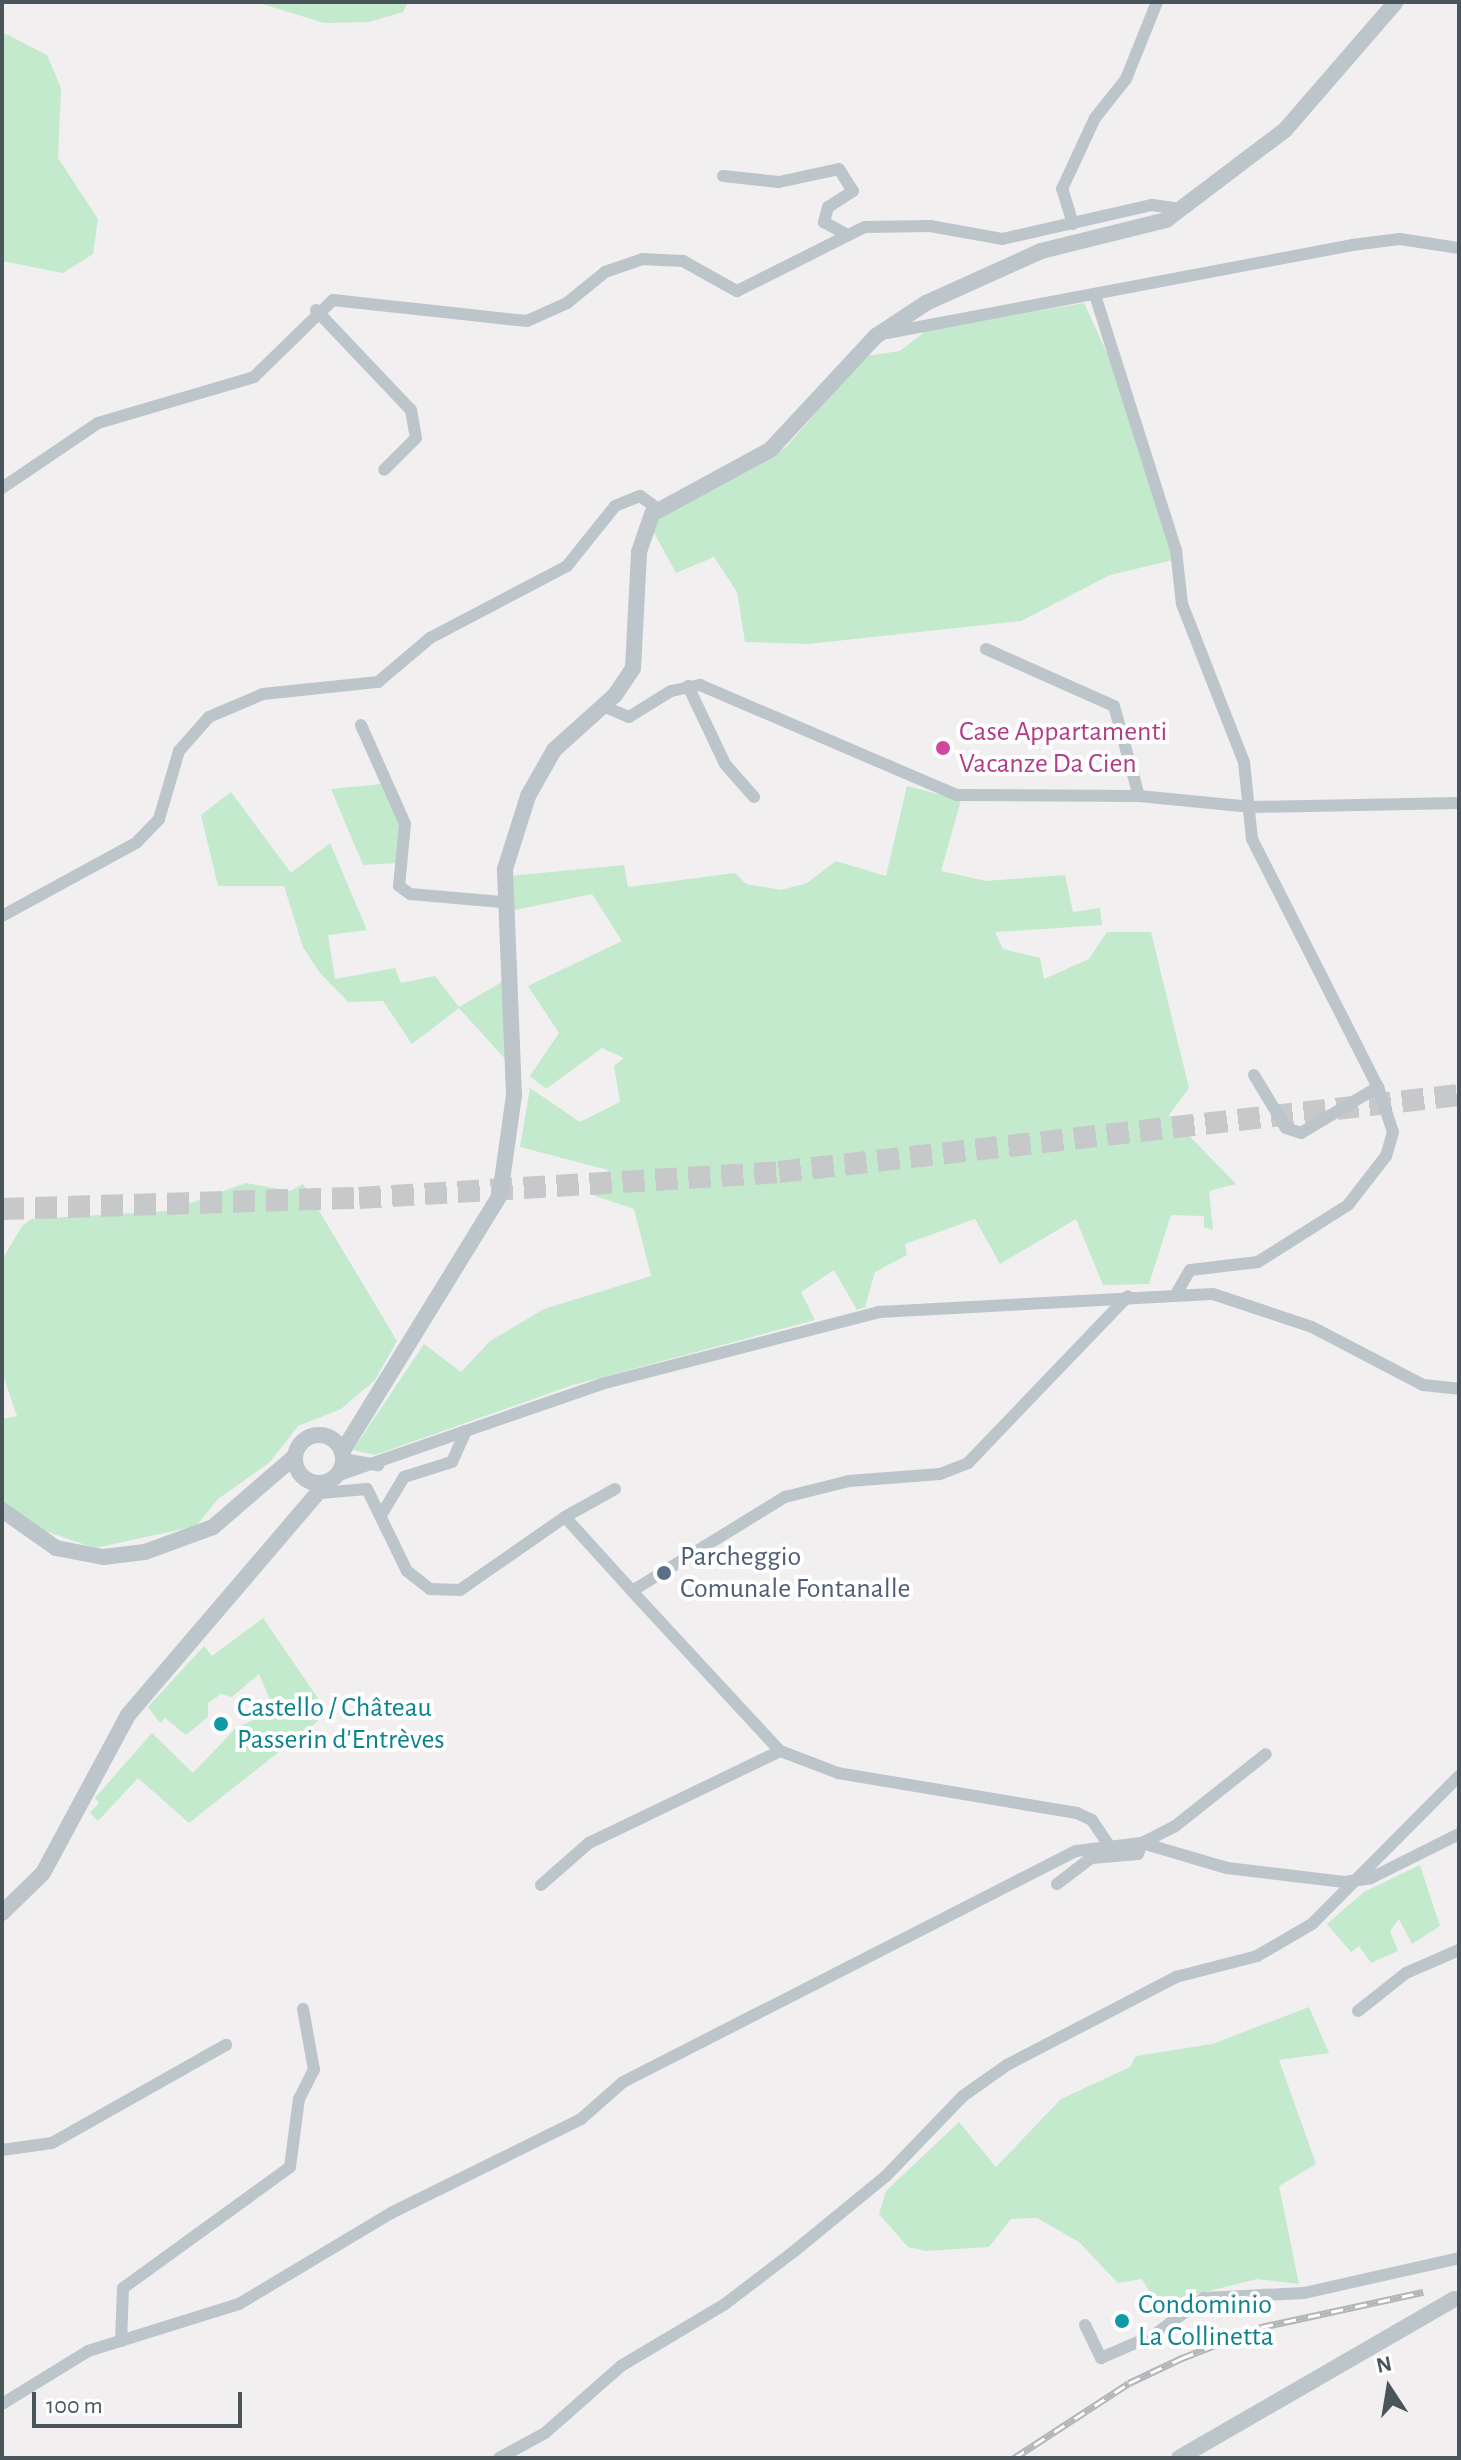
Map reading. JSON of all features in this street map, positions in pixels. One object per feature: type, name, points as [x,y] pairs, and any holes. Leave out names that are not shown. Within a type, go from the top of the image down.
[{"type":"street","points":[[1073,224],[1062,189],[1095,118],[1126,79],[1157,2]]},
{"type":"street","points":[[2,1913],[51,1861],[128,1715],[328,1484],[362,1413],[475,1247],[508,1171],[514,1072],[502,902],[528,796],[554,750],[603,706],[633,668],[639,552],[657,508],[770,450],[876,336],[926,303],[1041,251],[1166,220],[1285,130],[1396,2]]},
{"type":"street","points":[[723,176],[779,182],[839,169],[853,191],[828,207],[824,222],[844,233]]},
{"type":"street","points":[[2,488],[98,423],[254,377],[316,310],[341,300],[527,321],[567,303],[605,272],[659,257],[683,261],[737,291],[844,233],[930,226],[1002,239],[1152,205],[1181,209]]},
{"type":"street","points":[[876,336],[1352,245],[1400,239],[1459,248]]},
{"type":"street","points":[[1095,295],[1176,550],[1182,604],[1244,762],[1252,839],[1378,1087],[1391,1143],[1358,1197],[1258,1262],[1190,1270],[1178,1291]]},
{"type":"street","points":[[316,310],[411,410],[416,438],[384,470]]},
{"type":"street","points":[[2,916],[136,843],[159,819],[179,751],[209,717],[263,694],[378,682],[430,638],[567,566],[615,506],[640,496],[657,508]]},
{"type":"street","points":[[986,649],[1114,706],[1139,796]]},
{"type":"street","points":[[603,706],[629,717],[688,686],[742,701],[944,792],[1139,796],[1251,807],[1459,803]]},
{"type":"street","points":[[688,686],[725,764],[754,797]]},
{"type":"street","points":[[361,725],[405,824],[399,886],[410,894],[502,902]]},
{"type":"street","points":[[1254,1075],[1286,1128],[1301,1133],[1378,1087]]},
{"type":"street","points":[[328,1484],[601,1384],[879,1312],[1178,1291],[1213,1294],[1312,1327],[1423,1385],[1459,1389]]},
{"type":"street","points":[[632,1591],[785,1497],[840,1482],[940,1474],[968,1463],[1128,1296]]},
{"type":"street","points":[[2,1510],[56,1548],[103,1557],[159,1548],[213,1527],[274,1482],[294,1457],[302,1441],[362,1413]]},
{"type":"street","points":[[383,1512],[404,1477],[452,1462],[466,1431]]},
{"type":"street","points":[[320,1435],[343,1455],[378,1465]]},
{"type":"street","points":[[294,1457],[303,1478],[300,1517]]},
{"type":"street","points":[[274,1482],[303,1478],[357,1486],[383,1512],[407,1571],[430,1589],[460,1590],[565,1517],[615,1489]]},
{"type":"street","points":[[565,1517],[780,1751],[838,1773],[1077,1813],[1092,1820],[1108,1844]]},
{"type":"street","points":[[541,1885],[589,1843],[780,1751]]},
{"type":"street","points":[[1057,1884],[1091,1858],[1138,1854],[1142,1843],[1174,1827],[1266,1754]]},
{"type":"street","points":[[499,2458],[545,2433],[621,2366],[725,2304],[792,2253],[886,2176],[963,2096],[1007,2065],[1176,1977],[1257,1956],[1312,1924],[1459,1776]]},
{"type":"street","points":[[2,2404],[88,2351],[239,2304],[391,2213],[581,2119],[623,2082],[1076,1851],[1108,1844],[1142,1843],[1239,1870],[1355,1881],[1459,1834]]},
{"type":"street","points":[[1358,2011],[1406,1973],[1459,1950]]},
{"type":"street","points":[[121,2341],[123,2288],[290,2167],[299,2099],[314,2070],[303,2009]]},
{"type":"street","points":[[2,2150],[52,2143],[226,2045]]},
{"type":"street","points":[[1085,2325],[1101,2358],[1154,2335],[1204,2298],[1304,2293],[1459,2258]]},
{"type":"street","points":[[1179,2458],[1456,2298]]},
{"type":"green space","points":[[256,2],[408,2],[403,12],[369,22],[324,23]]},
{"type":"green space","points":[[2,32],[47,55],[61,88],[58,158],[98,219],[93,254],[63,273],[2,261]]},
{"type":"green space","points":[[1084,303],[1127,396],[1173,560],[1110,575],[1021,621],[808,644],[745,642],[737,592],[714,557],[676,573],[652,529],[659,518],[786,447],[866,356],[900,351],[927,330]]},
{"type":"green space","points":[[382,784],[401,829],[399,863],[363,865],[331,789]]},
{"type":"green space","points":[[907,786],[961,800],[941,871],[986,881],[1065,875],[1073,912],[1100,908],[1102,925],[995,932],[1003,949],[1040,958],[1044,979],[1089,959],[1107,932],[1151,932],[1189,1088],[1169,1115],[1236,1184],[1209,1191],[1213,1230],[1204,1227],[1204,1216],[1171,1215],[1149,1284],[1103,1285],[1076,1219],[1000,1264],[975,1219],[905,1244],[907,1255],[875,1272],[865,1307],[857,1310],[834,1270],[801,1292],[815,1320],[573,1385],[375,1455],[353,1450],[424,1344],[461,1372],[490,1341],[544,1309],[651,1276],[634,1209],[592,1195],[608,1170],[520,1147],[530,1088],[580,1122],[620,1102],[614,1066],[624,1058],[602,1048],[546,1089],[530,1076],[559,1033],[528,986],[622,941],[592,894],[510,911],[509,876],[624,865],[628,887],[735,873],[746,884],[781,890],[807,883],[836,861],[886,876]]},
{"type":"green space","points":[[231,792],[291,873],[330,843],[367,930],[328,935],[335,979],[395,968],[401,983],[435,976],[459,1007],[502,982],[506,1060],[459,1008],[412,1044],[383,1001],[348,1002],[320,973],[303,947],[284,886],[218,886],[201,815]]},
{"type":"green space","points":[[246,1183],[290,1191],[303,1184],[397,1341],[375,1380],[341,1409],[298,1426],[270,1462],[218,1499],[196,1526],[95,1548],[33,1527],[2,1500],[2,1419],[17,1416],[2,1372],[2,1260],[22,1226],[32,1219],[168,1211]]},
{"type":"green space","points":[[263,1618],[328,1713],[189,1823],[138,1778],[98,1821],[90,1813],[99,1803],[95,1798],[152,1733],[193,1773],[235,1729],[274,1709],[259,1674],[232,1697],[221,1694],[208,1703],[208,1717],[186,1735],[165,1718],[160,1723],[148,1707],[204,1646],[212,1656]]},
{"type":"green space","points":[[1420,1865],[1440,1926],[1412,1944],[1399,1919],[1390,1931],[1398,1951],[1371,1963],[1359,1946],[1351,1952],[1327,1924],[1364,1892]]},
{"type":"green space","points":[[1309,2007],[1329,2053],[1279,2060],[1316,2164],[1279,2186],[1299,2284],[1257,2279],[1157,2304],[1142,2279],[1118,2283],[1079,2242],[1037,2218],[1011,2219],[989,2247],[926,2251],[908,2247],[879,2214],[886,2191],[959,2122],[996,2167],[1061,2099],[1130,2067],[1136,2056],[1212,2044]]},
{"type":"tunnel","points":[[2,1209],[359,1198],[779,1172],[1459,1095]]},
{"type":"railway","points":[[1014,2458],[1129,2383],[1182,2358],[1261,2327],[1423,2292]]},
{"type":"place","name":"Case Appartamenti Vacanze Da Cien","points":[[943,748]]},
{"type":"place","name":"Parcheggio Comunale Fontanalle","points":[[664,1573]]},
{"type":"place","name":"Castello / Château Passerin d'Entrèves","points":[[221,1724]]},
{"type":"place","name":"Condominio La Collinetta","points":[[1122,2321]]}]
